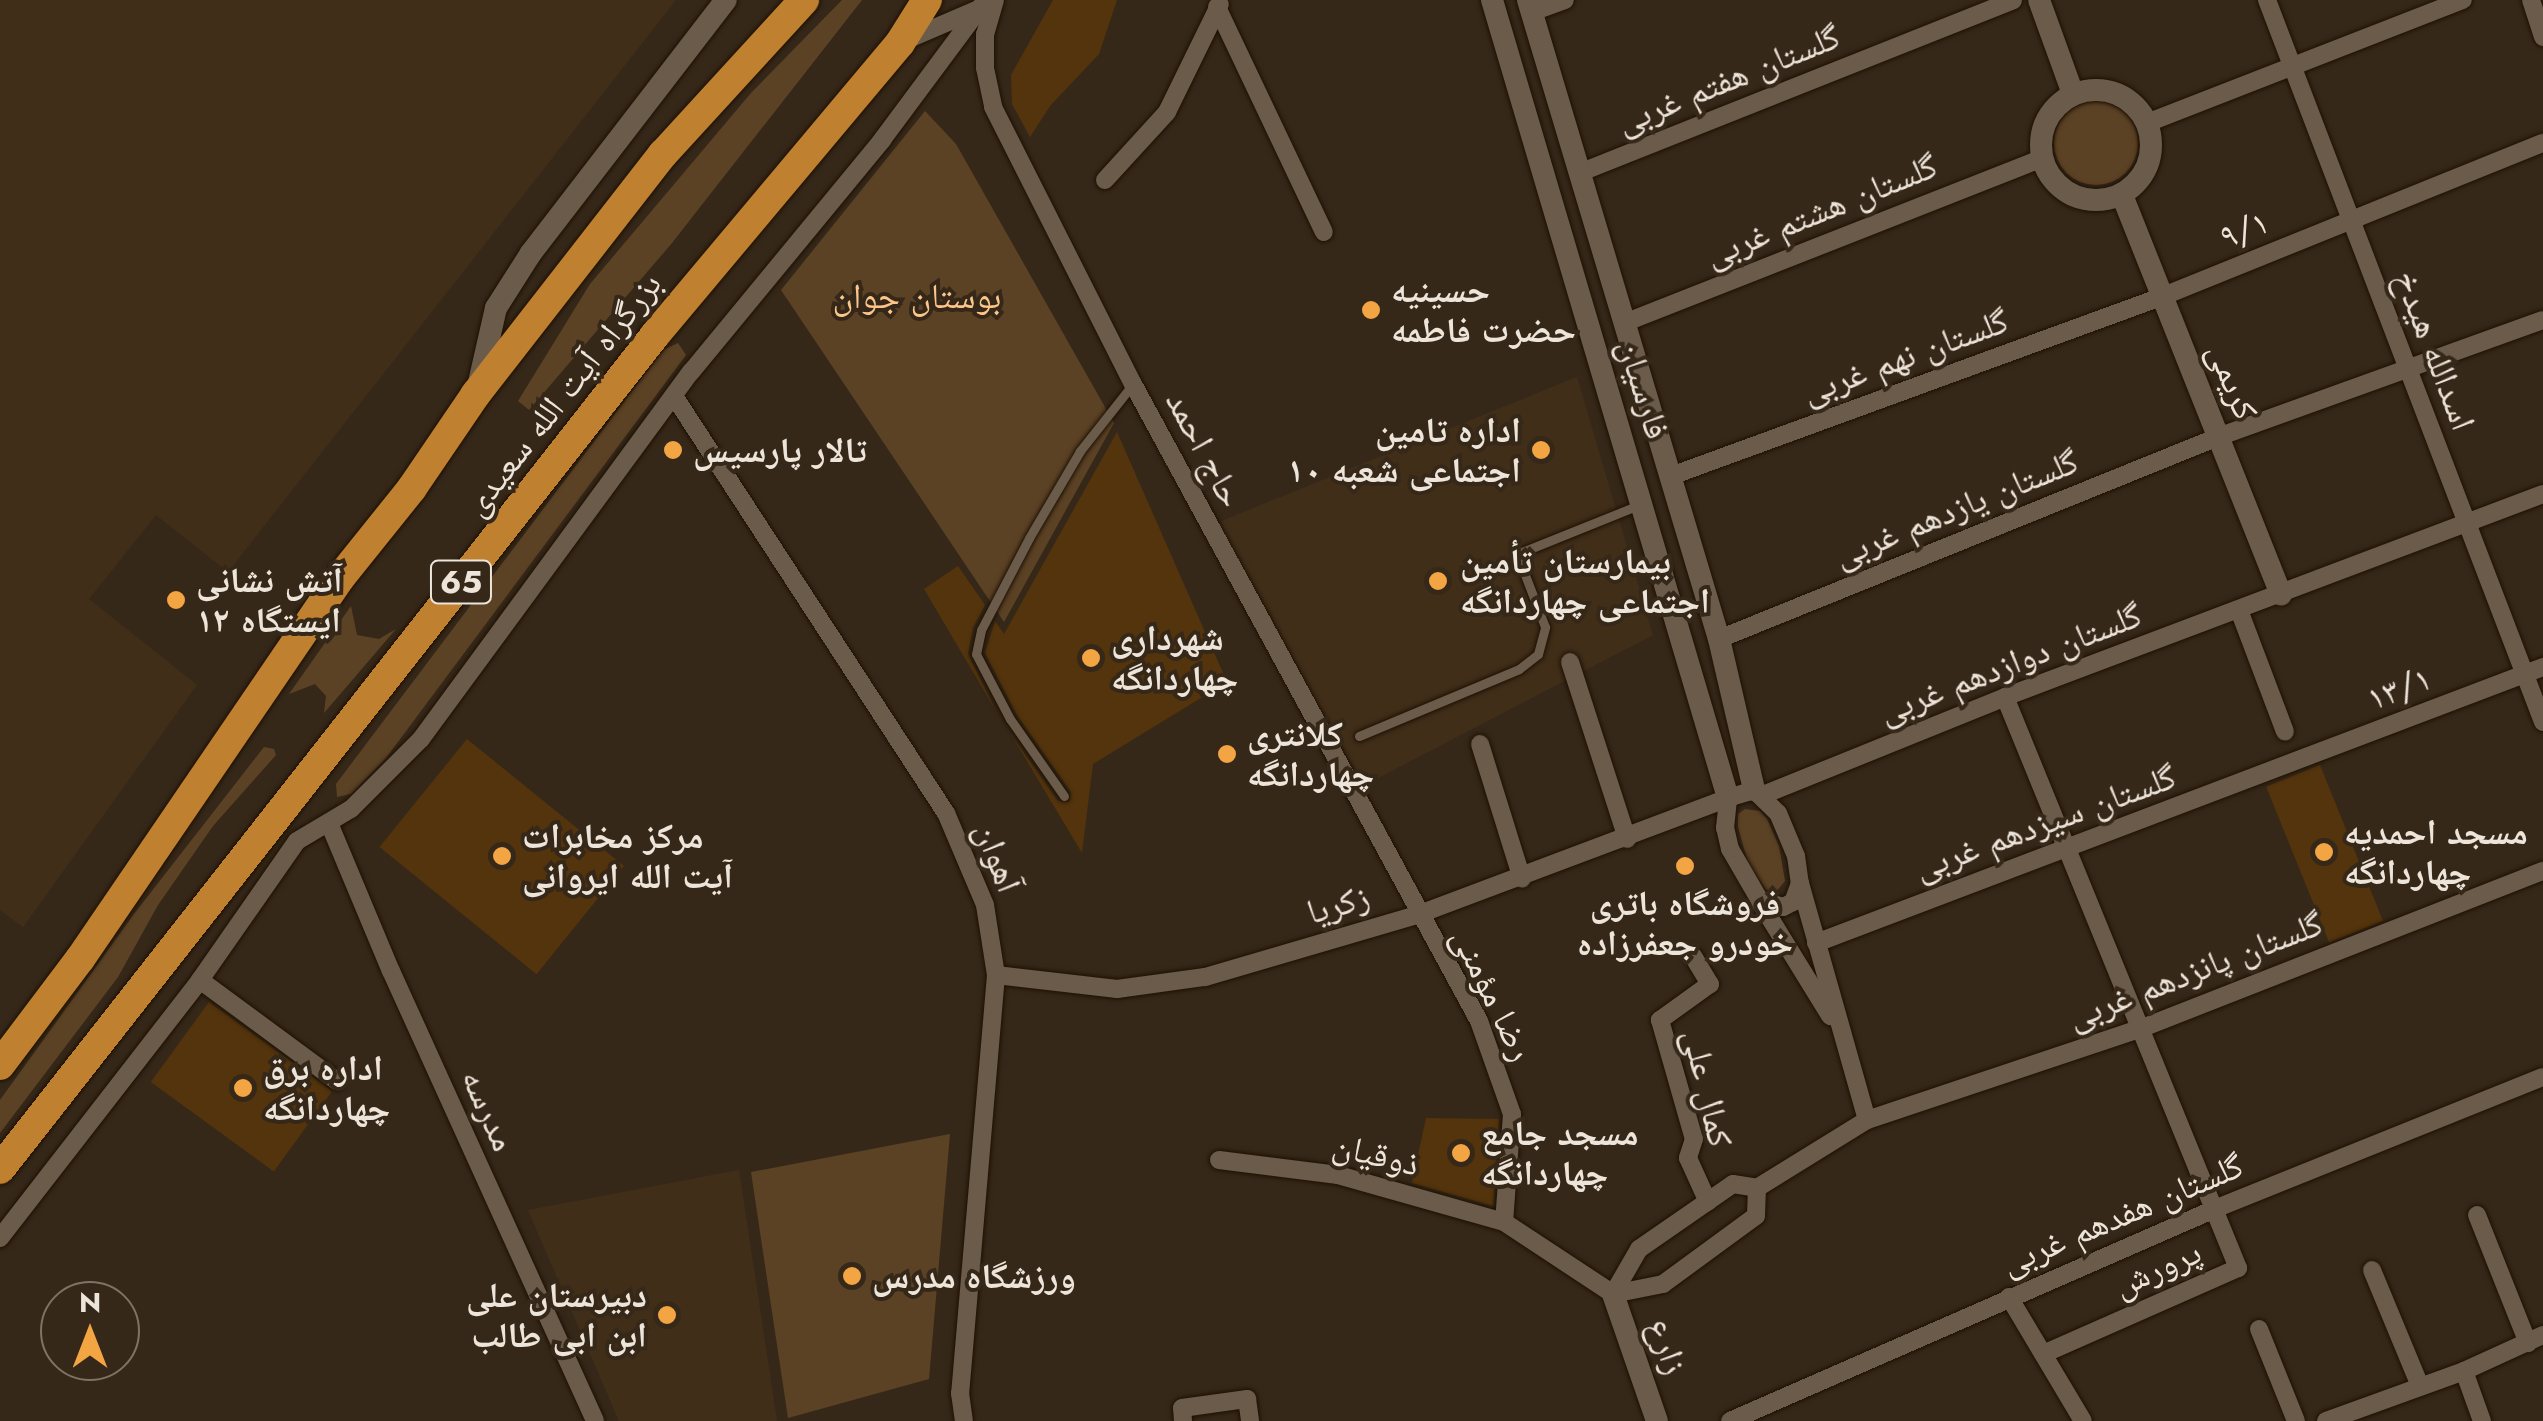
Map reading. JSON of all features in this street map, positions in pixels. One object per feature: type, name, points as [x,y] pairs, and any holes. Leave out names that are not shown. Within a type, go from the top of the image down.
[{"type":"highway","name":"بزرگراه آیت الله سعیدی","points":[[0,1065],[80,959],[340,578],[412,488],[476,394],[663,154],[804,0]]},
{"type":"highway","name":"بزرگراه آیت الله سعیدی","points":[[0,1169],[655,334],[900,43],[928,0]]},
{"type":"street","points":[[476,394],[496,308],[513,280],[549,225],[726,0]]},
{"type":"street","name":"حاج احمد","points":[[994,0],[985,34],[985,68],[993,107],[1133,384],[1417,915]]},
{"type":"street","name":"فارسیان","points":[[1492,0],[1728,798]]},
{"type":"street","points":[[1530,6],[1565,0]]},
{"type":"street","name":"گلستان هفتم غربی","points":[[1579,173],[2012,0]]},
{"type":"street","points":[[2039,0],[2073,94]]},
{"type":"street","name":"اسدالله هیدخ","points":[[2267,0],[2467,526],[2534,670],[2543,722]]},
{"type":"street","points":[[2147,124],[2464,0]]},
{"type":"street","points":[[2531,0],[2543,37]]},
{"type":"street","points":[[1104,180],[1168,112],[1220,4]]},
{"type":"street","points":[[1220,4],[1324,232]]},
{"type":"street","points":[[900,43],[982,5]]},
{"type":"street","points":[[0,1238],[200,980],[297,841],[329,823],[387,778],[421,739],[674,396],[882,140],[982,5]]},
{"type":"street","name":"فارسیان","points":[[1530,6],[1718,638],[1758,792]]},
{"type":"street","points":[[2110,91],[2128,99],[2147,124],[2152,148],[2148,166],[2122,194],[2106,200],[2073,196],[2048,174],[2042,158],[2046,121],[2073,94],[2110,91]]},
{"type":"street","name":"۹/۱","points":[[2162,297],[2543,143]]},
{"type":"street","name":"گلستان هشتم غربی","points":[[1624,323],[2042,158]]},
{"type":"street","name":"کریمی","points":[[2122,194],[2281,594]]},
{"type":"street","name":"گلستان نهم غربی","points":[[1671,476],[2162,297]]},
{"type":"street","name":"گلستان یازدهم غربی","points":[[1718,638],[2218,437],[2543,320]]},
{"type":"street","name":"آهوان","points":[[674,396],[946,813],[984,906],[996,976],[960,1394],[964,1421]]},
{"type":"street","name":"گلستان دوازدهم غربی","points":[[1728,798],[1758,792],[2543,494]]},
{"type":"street","points":[[2240,610],[2285,732]]},
{"type":"street","points":[[1570,662],[1627,839]]},
{"type":"street","name":"۱۳/۱","points":[[2296,763],[2534,670]]},
{"type":"street","points":[[2005,696],[2217,1208]]},
{"type":"street","points":[[1480,744],[1522,879]]},
{"type":"street","name":"گلستان سیزدهم غربی","points":[[1816,942],[2296,763]]},
{"type":"street","points":[[1613,1294],[1639,1249],[1733,1184],[1758,1188],[1867,1120],[1788,832],[1758,792]]},
{"type":"street","points":[[1728,798],[1725,828],[1740,870],[1841,1034]]},
{"type":"street","name":"زکریا","points":[[996,976],[1117,989],[1205,976],[1417,915],[1522,879],[1728,798]]},
{"type":"street","points":[[1686,817],[1725,828]]},
{"type":"street","points":[[273,821],[297,841]]},
{"type":"street","name":"مدرسه","points":[[329,823],[398,988],[596,1421]]},
{"type":"street","name":"گلستان پانزدهم غربی","points":[[1867,1120],[2142,1028],[2543,871]]},
{"type":"street","points":[[1759,899],[1783,907],[1793,902],[1800,883]]},
{"type":"street","name":"رضا مؤمنی","points":[[1417,915],[1479,1022],[1512,1114],[1504,1222]]},
{"type":"street","name":"کمال علی","points":[[1693,956],[1710,984],[1660,1020],[1694,1139],[1688,1158],[1708,1202]]},
{"type":"street","points":[[200,980],[337,1081]]},
{"type":"street","name":"گلستان هفدهم غربی","points":[[1730,1421],[2217,1208],[2543,1076]]},
{"type":"street","name":"ذوقیان","points":[[1219,1160],[1338,1174],[1504,1222],[1613,1294]]},
{"type":"street","points":[[1613,1294],[1663,1284],[1756,1216],[1758,1188]]},
{"type":"street","name":"پرورش","points":[[2043,1354],[2238,1268],[2217,1208]]},
{"type":"street","points":[[2326,1421],[2464,1371],[2535,1339],[2477,1215]]},
{"type":"street","points":[[2372,1270],[2420,1386]]},
{"type":"street","name":"زارع","points":[[1613,1294],[1657,1421]]},
{"type":"street","points":[[2009,1297],[2077,1419]]},
{"type":"street","points":[[2259,1329],[2296,1421]]},
{"type":"street","points":[[2464,1371],[2482,1421]]},
{"type":"street","points":[[1183,1421],[1182,1408],[1247,1399],[1250,1421]]},
{"type":"lane","points":[[1064,796],[1010,719],[976,654],[982,630],[1063,480],[1133,384]]},
{"type":"lane","points":[[1360,736],[1442,704],[1528,661],[1544,642],[1545,626],[1518,554],[1642,504]]},
{"type":"shaded area","points":[[0,0],[676,0],[228,572],[156,515],[89,599],[197,685],[23,927],[0,910]]},
{"type":"shaded area","name":"بیمارستان تأمین اجتماعی چهاردانگه","points":[[1577,377],[1653,635],[1353,791],[1209,526]]},
{"type":"shaded area","name":"دبیرستان علی ابن ابی طالب","points":[[739,1170],[777,1421],[619,1421],[528,1210]]},
{"type":"green space","points":[[842,0],[862,0],[672,243],[529,410],[518,401],[590,284],[751,93]]},
{"type":"green space","points":[[2096,101],[2112,104],[2126,113],[2135,127],[2135,159],[2126,173],[2112,182],[2096,185],[2080,182],[2066,173],[2057,159],[2054,143],[2057,127],[2066,113],[2080,104]]},
{"type":"green space","name":"بوستان جوان","points":[[925,111],[956,144],[1114,423],[1004,622],[781,290]]},
{"type":"green space","points":[[678,343],[686,355],[386,758],[351,794],[337,797],[336,784],[663,350]]},
{"type":"green space","points":[[351,606],[357,635],[379,639],[396,629],[324,713],[326,696],[315,684],[289,694]]},
{"type":"green space","points":[[264,747],[274,749],[276,755],[213,826],[158,905],[118,977],[0,1133],[0,1100],[134,914]]},
{"type":"green space","points":[[1745,809],[1760,811],[1779,846],[1785,881],[1776,892],[1766,890],[1748,863],[1738,827],[1738,814]]},
{"type":"green space","name":"ورزشگاه مدرس","points":[[950,1134],[929,1379],[788,1418],[751,1172]]},
{"type":"building","points":[[1053,0],[1117,0],[1099,54],[1050,106],[1030,137],[1012,104],[1011,75]]},
{"type":"building","name":"شهرداری چهاردانگه","points":[[1117,432],[1227,682],[1093,764],[1082,853],[1010,733],[1058,801],[1069,802],[1071,792],[1017,715],[985,653],[995,621],[1004,634]]},
{"type":"building","points":[[958,566],[985,605],[973,628],[968,654],[996,711],[924,589]]},
{"type":"building","name":"مرکز مخابرات آیت الله ایروانی","points":[[467,739],[624,866],[537,974],[380,847]]},
{"type":"building","name":"مسجد احمدیه چهاردانگه","points":[[2320,765],[2383,921],[2329,942],[2266,787]]},
{"type":"building","name":"اداره برق چهاردانگه","points":[[209,1002],[332,1091],[274,1171],[151,1082]]},
{"type":"building","name":"مسجد جامع چهاردانگه","points":[[1426,1118],[1499,1119],[1493,1206],[1412,1183]]},
{"type":"place","name":"حسینیه حضرت فاطمه","points":[[1371,310]]},
{"type":"place","name":"تالار پارسیس","points":[[673,450]]},
{"type":"place","name":"اداره تامین اجتماعی شعبه ۱۰","points":[[1541,450]]},
{"type":"place","name":"بیمارستان تأمین اجتماعی چهاردانگه","points":[[1438,581]]},
{"type":"place","name":"آتش نشانی ایستگاه ۱۲","points":[[176,600]]},
{"type":"place","name":"شهرداری چهاردانگه","points":[[1091,658]]},
{"type":"place","name":"کلانتری چهاردانگه","points":[[1227,754]]},
{"type":"place","name":"مسجد احمدیه چهاردانگه","points":[[2324,852]]},
{"type":"place","name":"مرکز مخابرات آیت الله ایروانی","points":[[502,856]]},
{"type":"place","name":"فروشگاه باتری خودرو جعفرزاده","points":[[1685,866]]},
{"type":"place","name":"اداره برق چهاردانگه","points":[[243,1088]]},
{"type":"place","name":"مسجد جامع چهاردانگه","points":[[1461,1153]]},
{"type":"place","name":"ورزشگاه مدرس","points":[[852,1276]]},
{"type":"place","name":"دبیرستان علی ابن ابی طالب","points":[[667,1315]]}]
